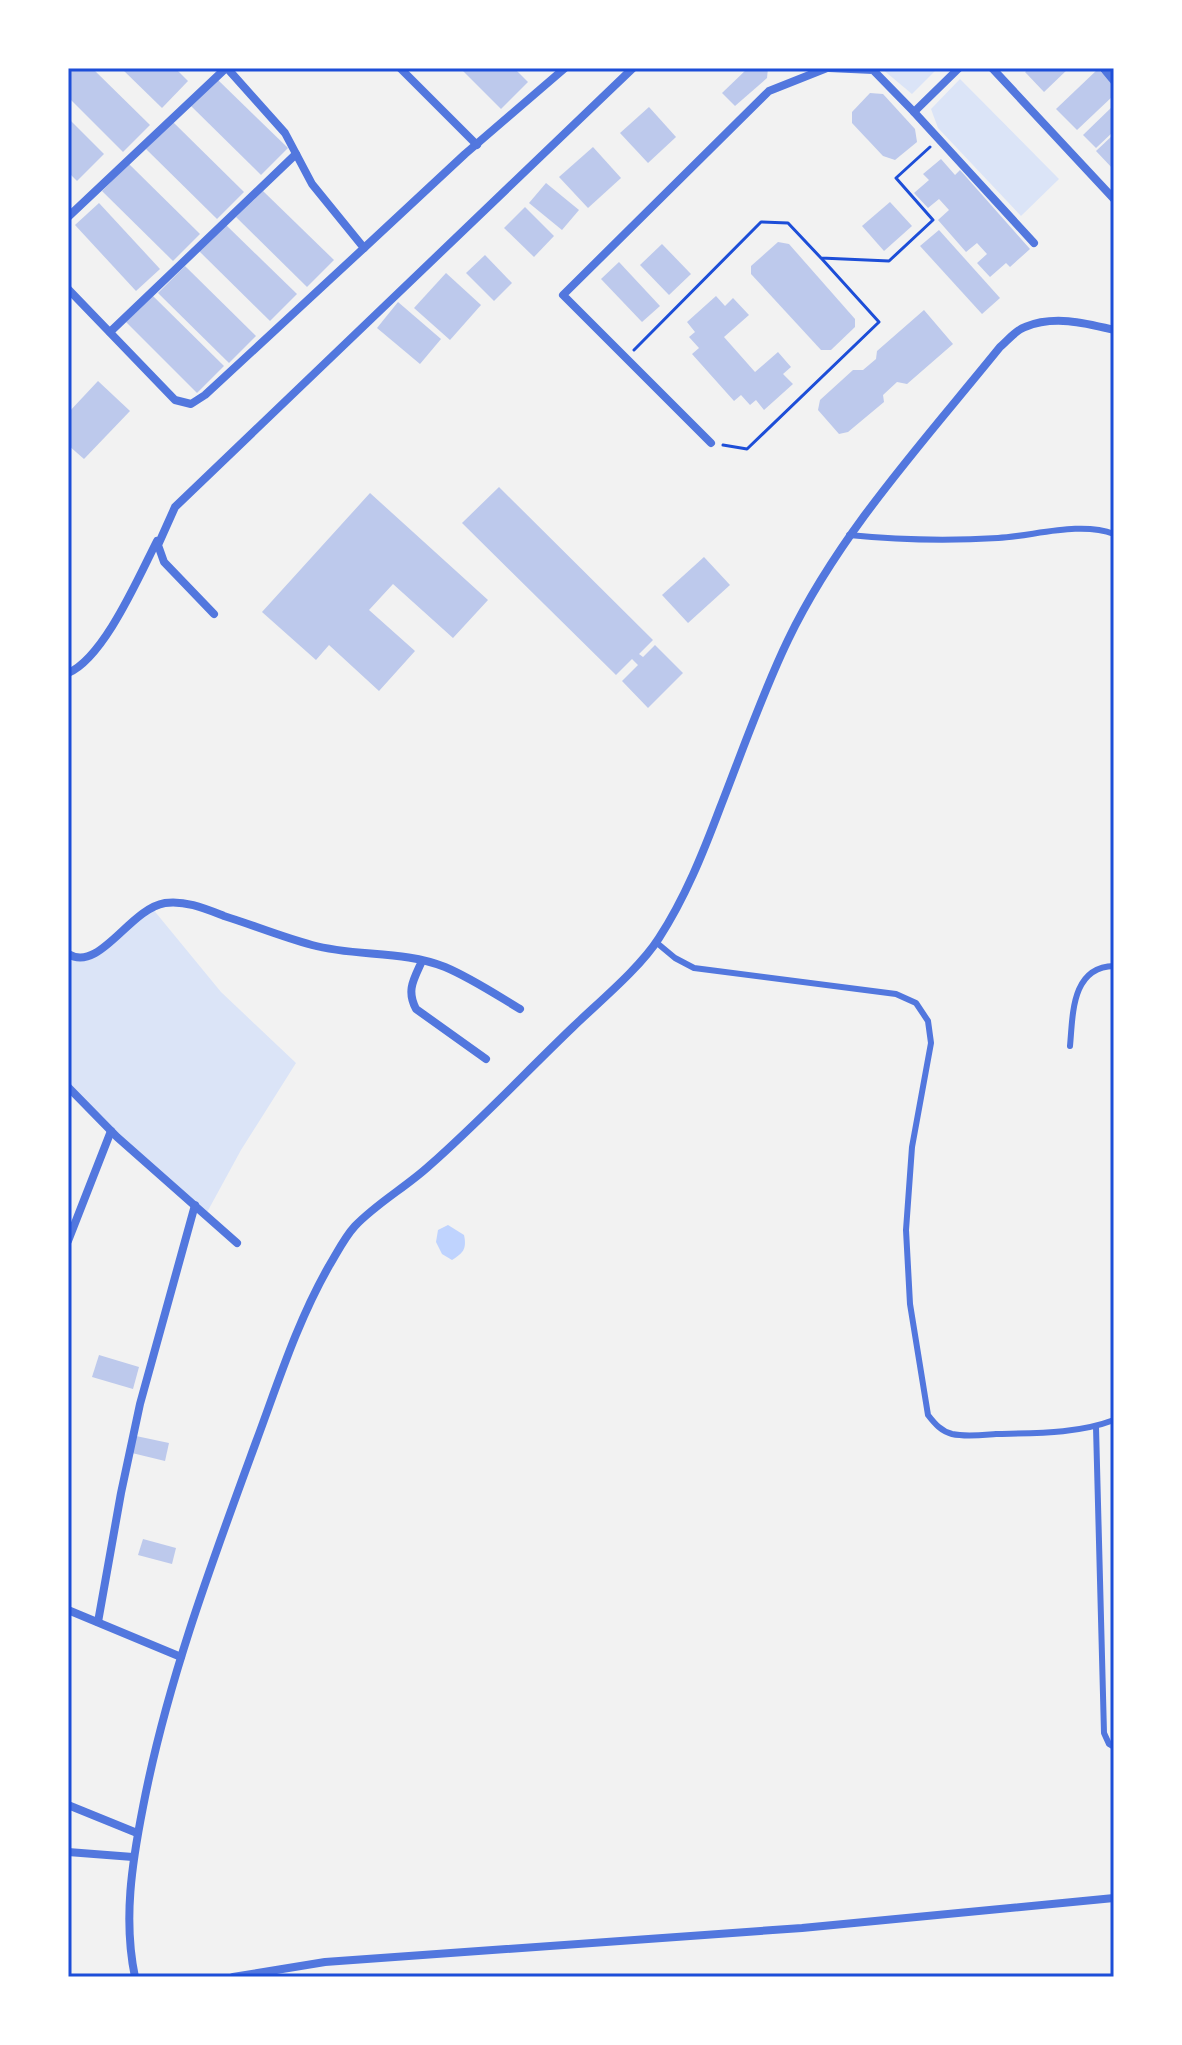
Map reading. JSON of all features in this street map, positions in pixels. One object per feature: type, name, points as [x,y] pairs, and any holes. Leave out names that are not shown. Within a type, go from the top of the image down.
[{"type":"street","points":[[400,68],[477,145]]},
{"type":"street","points":[[68,289],[175,400],[191,404],[205,395],[565,68]]},
{"type":"street","points":[[68,673],[80,666],[104,640],[175,507],[633,68]]},
{"type":"street","points":[[711,443],[563,295],[769,91],[828,68],[873,70],[1034,243]]},
{"type":"street","points":[[914,112],[959,68]]},
{"type":"street","points":[[992,68],[1114,199]]},
{"type":"street","points":[[1103,68],[1114,81]]},
{"type":"street","points":[[68,217],[222,70],[285,133],[312,184],[364,248]]},
{"type":"street","points":[[110,332],[296,154]]},
{"type":"street","points":[[135,1977],[129,1945],[133,1857],[165,1708],[212,1562],[298,1327],[339,1249],[355,1227],[427,1169],[657,943],[681,902],[788,640],[849,535],[1000,347],[1023,327],[1054,320],[1114,330]]},
{"type":"street","points":[[163,529],[158,545],[164,562],[214,614]]},
{"type":"street","points":[[68,954],[88,958],[140,914],[164,903],[191,905],[313,945],[442,966],[520,1009]]},
{"type":"street","points":[[422,961],[410,998],[416,1009],[486,1059]]},
{"type":"street","points":[[68,1087],[111,1131],[237,1243]]},
{"type":"street","points":[[68,1241],[111,1131]]},
{"type":"street","points":[[98,1622],[140,1404],[195,1205]]},
{"type":"street","points":[[68,1610],[181,1657]]},
{"type":"street","points":[[68,1805],[137,1833]]},
{"type":"street","points":[[68,1852],[133,1857]]},
{"type":"street","points":[[233,1977],[325,1962],[802,1928],[1114,1898]]},
{"type":"lane","points":[[849,535],[944,540],[1000,538],[1090,528],[1114,534]]},
{"type":"lane","points":[[657,943],[694,968],[896,994],[916,1003],[928,1021],[931,1043],[912,1147],[906,1230],[910,1304],[928,1415],[937,1427],[951,1434],[968,1435],[1052,1432],[1096,1427],[1114,1420]]},
{"type":"lane","points":[[1070,1046],[1075,997],[1085,978],[1105,966],[1114,966]]},
{"type":"lane","points":[[1096,1427],[1104,1733],[1114,1747]]},
{"type":"path","points":[[821,258],[889,261],[933,220],[896,178],[939,139]]},
{"type":"path","points":[[626,358],[761,222],[788,223],[879,322],[747,449],[711,443]]},
{"type":"shaded area","points":[[881,68],[938,68],[912,94]]},
{"type":"shaded area","points":[[960,79],[1059,179],[1021,216],[938,128],[931,109]]},
{"type":"shaded area","points":[[152,908],[221,992],[296,1063],[241,1150],[205,1216],[109,1133],[68,1084],[68,953],[87,959]]},
{"type":"water","points":[[448,1225],[464,1235],[465,1240],[463,1250],[452,1260],[442,1254],[436,1242],[438,1230]]},
{"type":"building","points":[[68,68],[92,68],[150,125],[123,152],[68,97]]},
{"type":"building","points":[[121,68],[175,68],[188,81],[162,108]]},
{"type":"building","points":[[460,68],[514,68],[528,82],[501,109]]},
{"type":"building","points":[[748,68],[768,68],[767,78],[735,106],[722,93]]},
{"type":"building","points":[[1030,68],[1069,68],[1044,92],[1025,72]]},
{"type":"building","points":[[1098,69],[1114,86],[1114,95],[1077,130],[1056,109]]},
{"type":"building","points":[[217,79],[288,148],[261,175],[190,105]]},
{"type":"building","points":[[870,93],[883,94],[915,129],[917,142],[895,160],[883,156],[852,123],[852,112]]},
{"type":"building","points":[[1114,105],[1114,131],[1096,148],[1083,135]]},
{"type":"building","points":[[649,107],[676,137],[648,163],[620,133]]},
{"type":"building","points":[[68,118],[104,154],[77,181],[68,172]]},
{"type":"building","points":[[173,122],[244,192],[217,219],[146,149]]},
{"type":"building","points":[[1114,134],[1114,170],[1096,151]]},
{"type":"building","points":[[593,147],[621,178],[588,208],[559,177]]},
{"type":"building","points":[[941,159],[955,175],[960,170],[1030,249],[1010,267],[1006,263],[990,277],[977,263],[987,254],[977,243],[966,252],[938,220],[949,210],[939,199],[928,208],[914,193],[929,180],[923,174]]},
{"type":"building","points":[[129,164],[200,234],[173,261],[102,191]]},
{"type":"building","points":[[546,183],[579,210],[562,230],[529,203]]},
{"type":"building","points":[[263,191],[334,260],[307,287],[236,217]]},
{"type":"building","points":[[890,202],[912,226],[884,251],[862,226]]},
{"type":"building","points":[[99,203],[160,269],[136,291],[75,225]]},
{"type":"building","points":[[525,207],[554,236],[534,257],[504,228]]},
{"type":"building","points":[[225,224],[297,294],[270,321],[199,251]]},
{"type":"building","points":[[939,230],[1000,298],[982,314],[920,246]]},
{"type":"building","points":[[778,242],[789,244],[855,319],[855,327],[831,350],[821,350],[751,274],[751,266]]},
{"type":"building","points":[[662,244],[691,274],[669,295],[640,265]]},
{"type":"building","points":[[485,255],[512,283],[494,301],[466,273]]},
{"type":"building","points":[[619,262],[660,306],[642,322],[601,279]]},
{"type":"building","points":[[185,266],[256,336],[229,363],[158,293]]},
{"type":"building","points":[[446,273],[481,305],[450,340],[414,308]]},
{"type":"building","points":[[153,296],[224,366],[197,393],[126,322]]},
{"type":"building","points":[[716,296],[725,306],[733,298],[749,315],[724,337],[755,372],[778,352],[791,367],[783,374],[793,384],[764,410],[756,400],[750,405],[741,395],[734,401],[692,354],[699,348],[689,337],[695,332],[687,322]]},
{"type":"building","points":[[398,302],[441,339],[420,364],[377,328]]},
{"type":"building","points":[[924,310],[953,344],[907,384],[897,382],[883,395],[884,402],[848,432],[839,434],[818,410],[820,400],[853,370],[863,370],[876,359],[877,351]]},
{"type":"building","points":[[98,381],[130,411],[84,459],[68,445],[68,413]]},
{"type":"building","points":[[499,487],[653,640],[639,654],[643,657],[655,645],[683,673],[648,708],[622,681],[638,665],[632,659],[616,675],[462,523]]},
{"type":"building","points":[[370,493],[488,600],[453,638],[393,584],[369,610],[415,651],[379,691],[329,645],[316,660],[262,612]]},
{"type":"building","points":[[704,557],[730,585],[688,623],[662,595]]},
{"type":"building","points":[[99,1355],[139,1367],[133,1389],[92,1377]]},
{"type":"building","points":[[136,1436],[169,1443],[165,1461],[132,1453]]},
{"type":"building","points":[[143,1539],[176,1548],[172,1564],[138,1555]]}]
